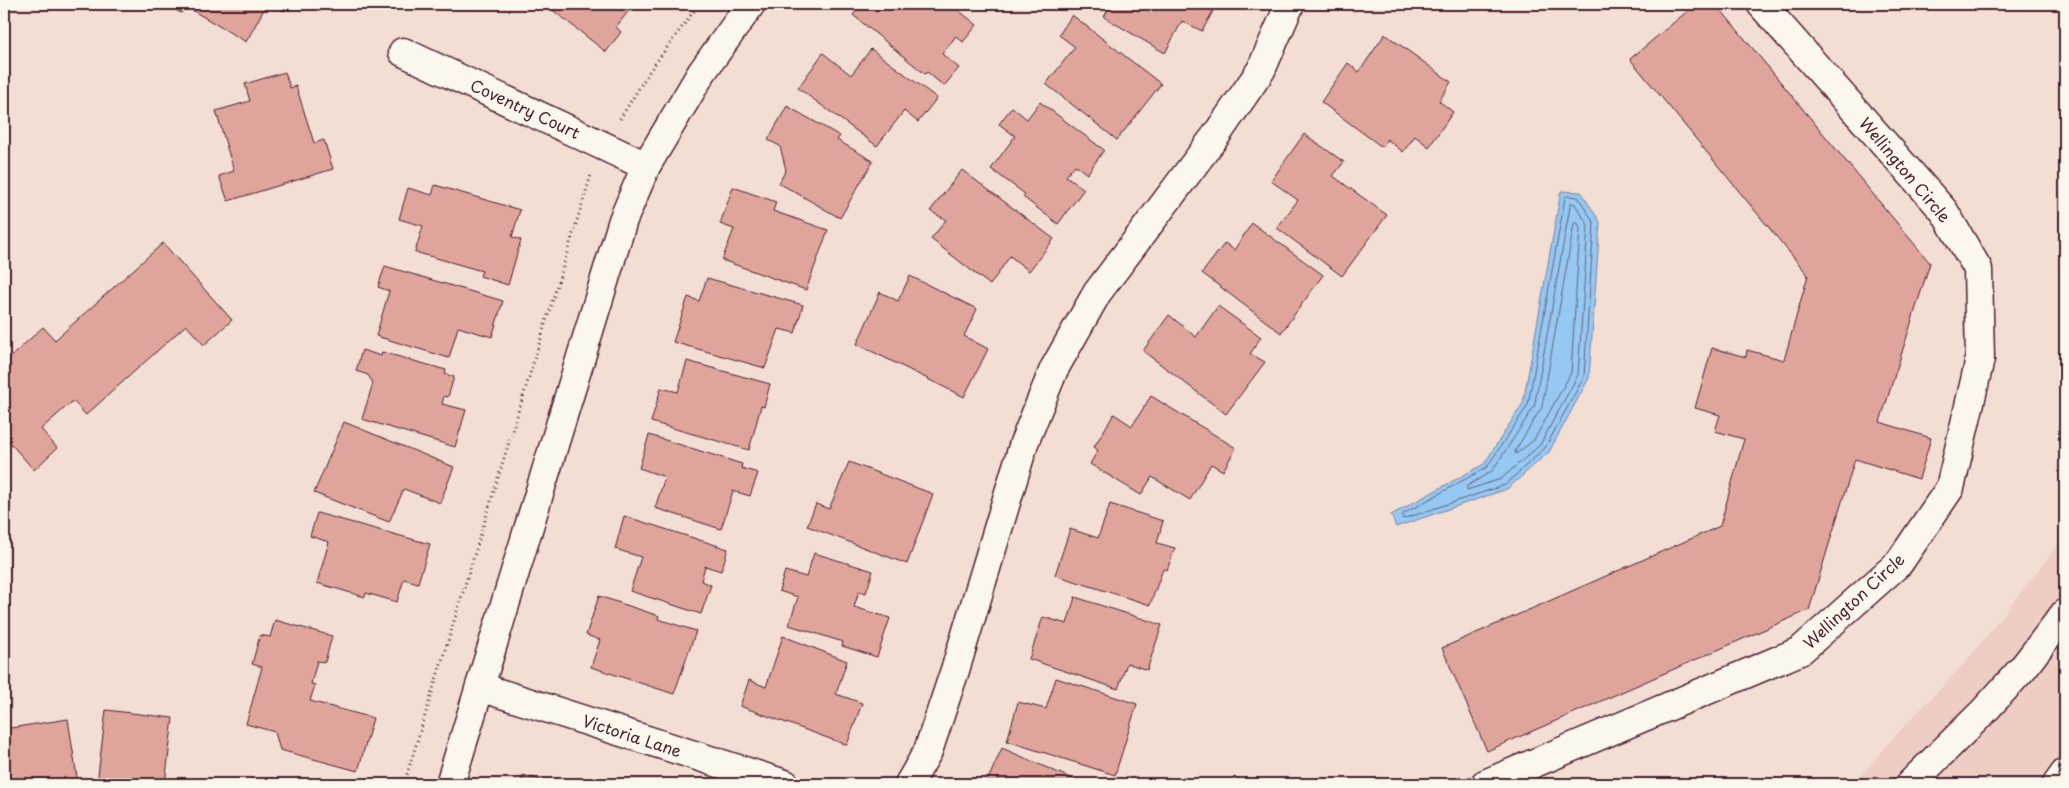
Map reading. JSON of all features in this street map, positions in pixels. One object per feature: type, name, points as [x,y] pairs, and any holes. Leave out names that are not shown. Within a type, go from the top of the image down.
[{"type":"street","points":[[450,784],[623,220],[646,166],[702,72],[750,4]]},
{"type":"street","points":[[909,784],[928,750],[956,667],[1024,443],[1054,370],[1097,293],[1217,134],[1261,70],[1290,4]]},
{"type":"street","name":"Wellington Circle","points":[[1485,784],[1800,651],[1899,563],[1950,488],[1980,359],[1978,269],[1944,211],[1761,4]]},
{"type":"street","name":"Coventry Court","points":[[403,52],[646,166]]},
{"type":"street","points":[[1910,784],[2003,689],[2065,613]]},
{"type":"street","name":"Victoria Lane","points":[[480,687],[785,784]]},
{"type":"street","points":[[2057,784],[2065,773]]},
{"type":"path","points":[[404,784],[591,174],[649,72],[699,4]]},
{"type":"shaded area","points":[[2065,536],[2065,784],[1854,784],[1894,737],[1965,663]]},
{"type":"water","points":[[1561,191],[1581,192],[1600,222],[1589,378],[1549,452],[1507,489],[1396,527],[1391,515],[1484,464],[1523,403]]},
{"type":"building","points":[[165,4],[267,4],[246,42],[185,6],[181,13]]},
{"type":"building","points":[[272,4],[289,4],[284,11]]},
{"type":"building","points":[[545,4],[634,4],[616,27],[621,32],[606,52]]},
{"type":"building","points":[[861,4],[957,4],[962,7],[958,10],[977,25],[963,42],[956,36],[942,54],[959,68],[944,86],[927,72],[925,74],[853,15]]},
{"type":"building","points":[[1111,4],[1217,4],[1202,31],[1182,21],[1165,53],[1104,17]]},
{"type":"building","points":[[1696,4],[1716,4],[1930,263],[1880,422],[1931,438],[1919,479],[1855,459],[1809,610],[1487,751],[1442,648],[1720,526],[1744,439],[1715,431],[1720,415],[1695,408],[1712,348],[1746,357],[1747,350],[1784,360],[1808,275],[1630,59]]},
{"type":"building","points":[[1072,15],[1161,84],[1117,140],[1046,84],[1075,47],[1059,35]]},
{"type":"building","points":[[1385,34],[1451,82],[1439,101],[1453,112],[1429,147],[1415,136],[1403,152],[1387,139],[1382,147],[1321,102],[1348,63],[1359,72]]},
{"type":"building","points":[[871,49],[937,98],[918,122],[904,111],[877,146],[798,88],[823,53],[851,75]]},
{"type":"building","points":[[285,72],[290,88],[296,86],[314,143],[324,140],[333,169],[228,201],[219,176],[234,171],[216,111],[250,101],[245,84]]},
{"type":"building","points":[[1040,102],[1104,150],[1087,174],[1075,165],[1066,176],[1084,189],[1058,224],[1023,197],[1025,194],[991,169],[1015,136],[999,124],[1012,107],[1027,119]]},
{"type":"building","points":[[787,106],[840,136],[837,140],[873,161],[840,218],[779,183],[786,170],[780,146],[768,140]]},
{"type":"building","points":[[1304,134],[1344,162],[1333,176],[1387,215],[1342,276],[1277,228],[1298,200],[1271,181]]},
{"type":"building","points":[[962,170],[1054,239],[1029,271],[1010,256],[990,285],[931,239],[946,220],[930,211]]},
{"type":"building","points":[[435,185],[520,210],[512,237],[521,240],[508,285],[480,276],[482,271],[415,252],[423,226],[399,219],[408,188],[432,195]]},
{"type":"building","points":[[733,187],[776,202],[773,211],[828,230],[806,290],[722,260],[734,229],[720,224]]},
{"type":"building","points":[[1252,223],[1323,275],[1281,333],[1202,273],[1225,243],[1234,250]]},
{"type":"building","points":[[163,243],[232,320],[204,345],[186,325],[86,415],[73,401],[41,429],[57,448],[34,470],[4,436],[4,363],[43,327],[55,340]]},
{"type":"building","points":[[385,266],[503,301],[492,337],[458,327],[449,358],[376,336],[389,291],[378,287]]},
{"type":"building","points":[[910,276],[977,309],[964,336],[988,349],[964,397],[857,344],[880,292],[898,301]]},
{"type":"building","points":[[707,278],[803,305],[795,333],[779,329],[765,368],[673,342],[688,297],[699,301]]},
{"type":"building","points":[[1218,306],[1261,337],[1250,354],[1265,362],[1226,414],[1143,351],[1169,315],[1196,337]]},
{"type":"building","points":[[362,350],[381,356],[382,352],[446,370],[445,374],[454,377],[448,397],[444,396],[442,404],[466,410],[455,447],[362,419],[373,383],[368,375],[356,371]]},
{"type":"building","points":[[687,361],[770,384],[764,407],[761,406],[749,450],[651,422],[661,388],[678,392]]},
{"type":"building","points":[[1151,396],[1236,448],[1223,471],[1211,464],[1190,500],[1152,477],[1141,495],[1090,464],[1098,450],[1094,447],[1114,414],[1132,426]]},
{"type":"building","points":[[344,422],[454,467],[440,503],[404,489],[389,522],[314,493]]},
{"type":"building","points":[[649,435],[742,464],[741,468],[758,473],[750,496],[733,491],[721,529],[655,508],[665,477],[639,468]]},
{"type":"building","points":[[849,462],[933,494],[907,564],[807,526],[816,504],[829,509]]},
{"type":"building","points":[[1110,504],[1163,521],[1157,543],[1175,548],[1167,570],[1163,569],[1150,605],[1055,575],[1070,529],[1098,538]]},
{"type":"building","points":[[317,513],[430,544],[418,583],[404,579],[397,602],[366,593],[365,597],[317,583],[329,542],[310,536]]},
{"type":"building","points":[[624,516],[728,549],[721,571],[705,566],[701,581],[711,585],[701,614],[630,591],[641,557],[615,549]]},
{"type":"building","points":[[814,553],[873,571],[866,593],[859,591],[854,607],[890,618],[877,657],[842,646],[843,642],[789,625],[798,597],[779,591],[785,571],[806,577]]},
{"type":"building","points":[[599,596],[659,616],[658,619],[696,631],[674,694],[591,667],[600,640],[586,635]]},
{"type":"building","points":[[1075,597],[1162,625],[1147,670],[1127,663],[1118,689],[1029,659],[1043,617],[1067,624]]},
{"type":"building","points":[[275,620],[332,636],[325,662],[317,661],[311,684],[315,685],[310,701],[373,718],[358,771],[280,750],[275,732],[246,724],[262,667],[252,664],[260,635],[270,637]]},
{"type":"building","points":[[783,636],[847,661],[836,694],[862,703],[847,745],[740,706],[749,680],[766,687]]},
{"type":"building","points":[[1056,678],[1137,704],[1115,775],[1007,741],[1018,702],[1046,709]]},
{"type":"building","points":[[106,710],[173,718],[165,784],[97,784]]},
{"type":"building","points":[[68,719],[78,784],[7,784],[4,763],[4,729]]},
{"type":"building","points":[[1002,748],[1084,784],[986,784]]},
{"type":"building","points":[[523,775],[555,784],[520,784]]},
{"type":"building","points":[[271,778],[296,784],[269,784]]}]
